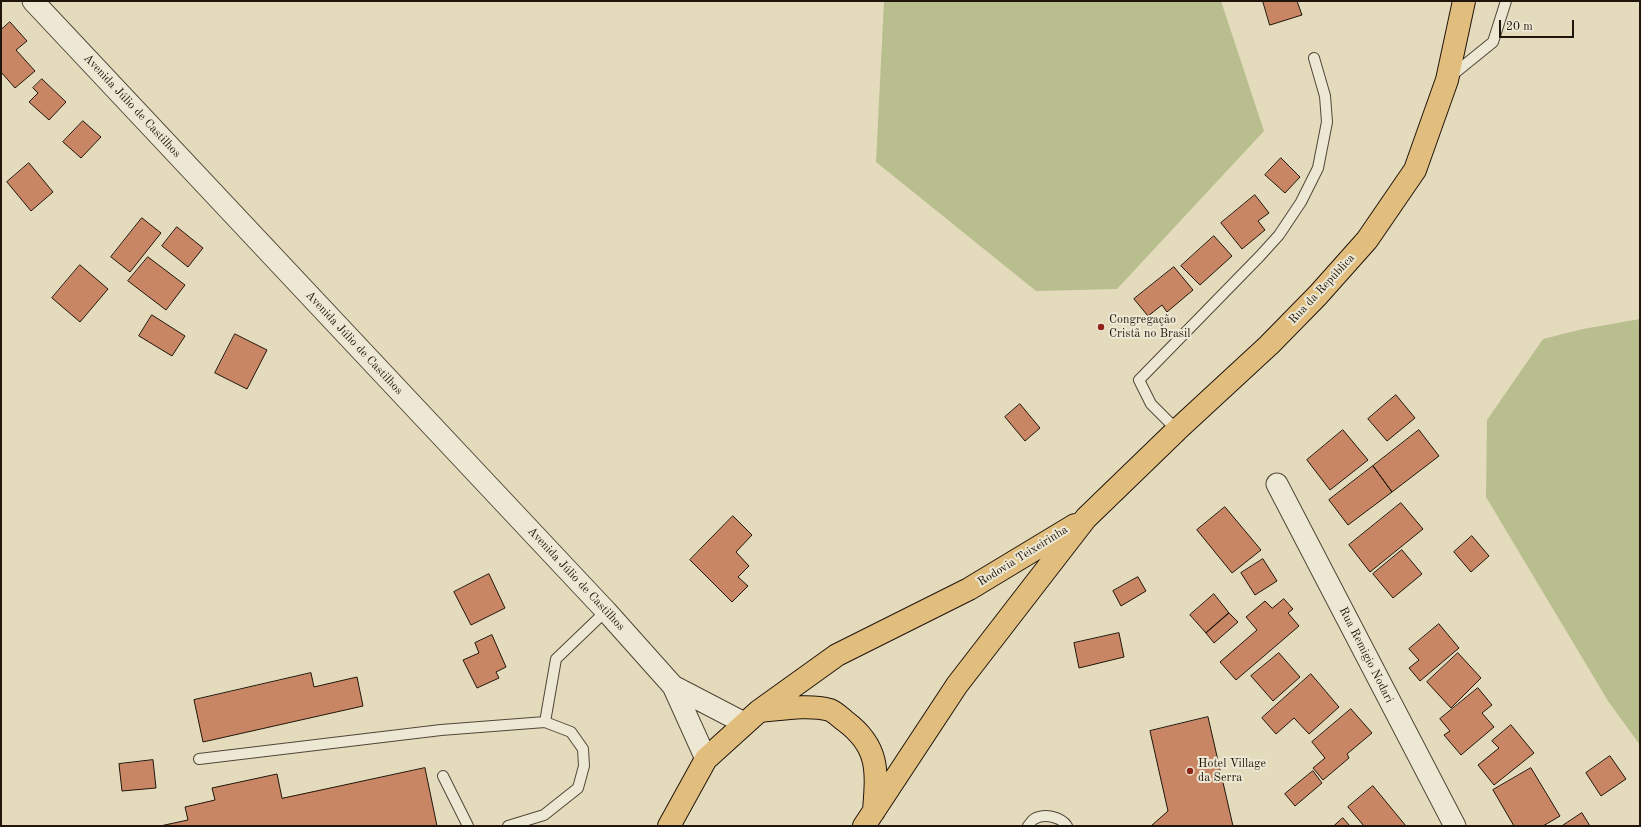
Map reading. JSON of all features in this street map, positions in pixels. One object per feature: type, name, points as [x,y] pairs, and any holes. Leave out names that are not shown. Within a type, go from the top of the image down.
[{"type":"main road","name":"Rua da República","points":[[1086,518],[1177,430],[1269,345],[1318,295],[1367,240],[1415,170],[1447,80],[1464,1]]},
{"type":"main road","name":"Rodovia Teixeirinha","points":[[674,822],[706,759],[752,717],[837,655],[969,590],[1086,518]]},
{"type":"main road","name":"Rodovia Teixeirinha","points":[[869,819],[957,685],[1086,518]]},
{"type":"main road","points":[[752,717],[804,708],[831,710],[852,726],[869,746],[877,773],[869,819]]},
{"type":"street","name":"Avenida Júlio de Castilhos","points":[[33,1],[606,611],[673,686],[706,759]]},
{"type":"street","name":"Rua Remigio Nodari","points":[[1278,484],[1455,826]]},
{"type":"street","name":"Avenida Júlio de Castilhos","points":[[673,686],[752,717]]},
{"type":"lane","points":[[1447,80],[1493,42],[1506,1]]},
{"type":"lane","points":[[1177,430],[1151,404],[1139,380],[1260,256],[1279,235],[1301,202],[1318,168],[1327,122],[1325,96],[1314,58]]},
{"type":"lane","points":[[545,722],[556,660],[606,611]]},
{"type":"lane","points":[[199,759],[441,730],[545,722],[571,732],[584,749],[584,766],[578,788],[544,815],[508,826]]},
{"type":"lane","points":[[443,776],[468,826]]},
{"type":"lane","points":[[1028,826],[1035,818],[1047,816],[1058,818],[1068,826]]},
{"type":"green space","points":[[884,1],[1221,1],[1264,131],[1117,289],[1036,291],[876,162]]},
{"type":"green space","points":[[1640,319],[1640,745],[1608,701],[1486,497],[1487,420],[1543,339],[1583,329]]},
{"type":"building","points":[[1263,1],[1297,1],[1302,15],[1270,25]]},
{"type":"building","points":[[10,22],[27,41],[16,50],[35,71],[15,88],[1,72],[1,30]]},
{"type":"building","points":[[42,79],[66,102],[49,120],[29,102],[38,93],[33,88]]},
{"type":"building","points":[[83,121],[101,137],[81,158],[63,142]]},
{"type":"building","points":[[1281,158],[1300,177],[1285,193],[1265,175]]},
{"type":"building","points":[[29,163],[53,192],[31,211],[7,182]]},
{"type":"building","points":[[1255,195],[1269,213],[1258,221],[1265,230],[1242,249],[1221,223]]},
{"type":"building","points":[[142,218],[161,233],[130,272],[111,257]]},
{"type":"building","points":[[177,227],[203,248],[188,267],[162,246]]},
{"type":"building","points":[[1214,236],[1232,256],[1200,285],[1181,266]]},
{"type":"building","points":[[148,257],[185,285],[166,310],[128,281]]},
{"type":"building","points":[[80,265],[108,289],[80,322],[52,298]]},
{"type":"building","points":[[1174,267],[1193,290],[1167,312],[1162,305],[1148,316],[1134,299]]},
{"type":"building","points":[[152,315],[185,336],[172,356],[139,336]]},
{"type":"building","points":[[235,334],[267,350],[247,389],[215,373]]},
{"type":"building","points":[[1396,395],[1415,418],[1387,441],[1368,419]]},
{"type":"building","points":[[1020,404],[1040,428],[1025,441],[1005,417]]},
{"type":"building","points":[[1343,430],[1368,460],[1330,490],[1307,460]]},
{"type":"building","points":[[1419,430],[1439,456],[1392,492],[1373,466]]},
{"type":"building","points":[[1373,466],[1392,492],[1348,525],[1329,500]]},
{"type":"building","points":[[1401,503],[1423,529],[1370,572],[1349,545]]},
{"type":"building","points":[[1225,507],[1261,550],[1232,573],[1197,530]]},
{"type":"building","points":[[733,516],[752,535],[736,552],[749,566],[738,577],[748,586],[732,602],[690,560]]},
{"type":"building","points":[[1472,536],[1489,556],[1471,572],[1454,552]]},
{"type":"building","points":[[1402,550],[1422,574],[1393,598],[1373,574]]},
{"type":"building","points":[[1263,559],[1277,581],[1255,595],[1241,573]]},
{"type":"building","points":[[489,574],[505,608],[471,625],[454,592]]},
{"type":"building","points":[[1138,577],[1146,591],[1121,606],[1113,591]]},
{"type":"building","points":[[1214,594],[1229,613],[1206,633],[1190,615]]},
{"type":"building","points":[[1284,599],[1293,609],[1288,613],[1299,626],[1236,680],[1220,662],[1257,630],[1246,617],[1265,601],[1272,608]]},
{"type":"building","points":[[1229,613],[1238,622],[1214,643],[1206,633]]},
{"type":"building","points":[[1439,624],[1459,648],[1420,681],[1409,668],[1419,660],[1409,649]]},
{"type":"building","points":[[1119,633],[1124,657],[1079,668],[1074,643]]},
{"type":"building","points":[[492,635],[506,667],[496,672],[499,678],[477,688],[463,660],[479,653],[475,643]]},
{"type":"building","points":[[1279,653],[1300,677],[1273,701],[1251,676]]},
{"type":"building","points":[[1458,653],[1481,678],[1451,708],[1427,682]]},
{"type":"building","points":[[311,673],[314,687],[357,677],[363,706],[203,742],[194,700]]},
{"type":"building","points":[[1311,674],[1339,707],[1309,734],[1294,718],[1276,734],[1262,718]]},
{"type":"building","points":[[1478,688],[1492,705],[1482,713],[1494,727],[1461,755],[1444,735],[1450,731],[1440,719]]},
{"type":"building","points":[[1351,709],[1372,733],[1347,754],[1349,758],[1323,780],[1313,768],[1325,758],[1312,742]]},
{"type":"building","name":"Hotel Village da Serra","points":[[1208,717],[1233,826],[1151,826],[1168,811],[1150,731]]},
{"type":"building","points":[[1511,725],[1534,753],[1494,785],[1478,765],[1499,748],[1492,741]]},
{"type":"building","points":[[1610,756],[1626,779],[1601,796],[1586,773]]},
{"type":"building","points":[[153,760],[156,788],[122,791],[119,764]]},
{"type":"building","points":[[425,768],[437,826],[160,826],[188,820],[185,807],[215,800],[212,788],[277,774],[282,798]]},
{"type":"building","points":[[1531,768],[1560,816],[1543,826],[1514,826],[1493,790]]},
{"type":"building","points":[[1313,771],[1322,783],[1295,806],[1285,794]]},
{"type":"building","points":[[1373,786],[1406,826],[1364,826],[1348,807]]},
{"type":"building","points":[[1582,813],[1590,826],[1562,826]]},
{"type":"building","points":[[1343,818],[1350,826],[1334,826]]},
{"type":"place","name":"Congregação Cristã no Brasil","points":[[1101,327]]},
{"type":"place","name":"Hotel Village da Serra","points":[[1190,771]]}]
